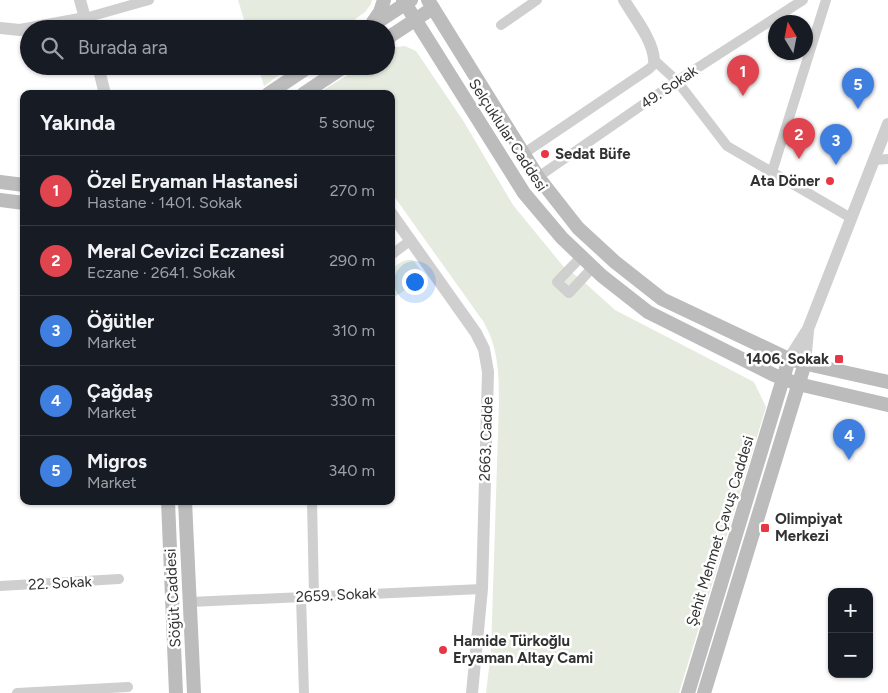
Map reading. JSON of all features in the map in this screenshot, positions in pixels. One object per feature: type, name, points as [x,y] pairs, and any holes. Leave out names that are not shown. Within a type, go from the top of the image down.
[{"type":"main road","points":[[374,20],[380,12],[384,0]]},
{"type":"main road","points":[[379,20],[406,1]]},
{"type":"main road","name":"Selçuklular Caddesi","points":[[406,1],[524,193],[562,238],[602,276],[648,312],[783,378],[798,384],[888,405]]},
{"type":"main road","points":[[395,33],[416,20],[431,4]]},
{"type":"main road","name":"Selçuklular Caddesi","points":[[431,4],[538,177],[578,228],[615,262],[662,299],[789,359],[888,382]]},
{"type":"main road","points":[[274,90],[296,75]]},
{"type":"main road","points":[[309,90],[332,75]]},
{"type":"main road","points":[[506,165],[523,154]]},
{"type":"main road","points":[[0,182],[20,184]]},
{"type":"main road","points":[[0,200],[20,202]]},
{"type":"main road","name":"Şehit Mehmet Çavuş Caddesi","points":[[688,693],[789,359]]},
{"type":"main road","points":[[704,693],[805,363]]},
{"type":"main road","name":"Söğüt Caddesi","points":[[168,505],[176,693]]},
{"type":"main road","name":"Söğüt Caddesi","points":[[185,505],[194,693]]},
{"type":"street","points":[[80,0],[85,20]]},
{"type":"street","points":[[94,20],[149,0]]},
{"type":"street","points":[[501,25],[537,0]]},
{"type":"street","points":[[624,0],[652,47],[654,60],[677,81],[727,146],[851,218]]},
{"type":"street","name":"49. Sokak","points":[[538,177],[677,81],[803,0]]},
{"type":"street","points":[[772,172],[826,0]]},
{"type":"street","points":[[1,31],[20,30]]},
{"type":"street","name":"49. Sokak","points":[[523,154],[649,69],[654,60]]},
{"type":"street","points":[[100,75],[104,90]]},
{"type":"street","points":[[789,359],[808,329],[888,124]]},
{"type":"street","points":[[874,160],[888,159]]},
{"type":"street","name":"2663. Cadde","points":[[395,218],[476,333],[484,349],[488,372],[482,589],[472,693]]},
{"type":"street","points":[[395,252],[411,240]]},
{"type":"street","points":[[582,256],[557,282],[569,293],[593,267]]},
{"type":"street","points":[[805,363],[808,329]]},
{"type":"street","points":[[312,505],[314,596]]},
{"type":"street","name":"22. Sokak","points":[[0,586],[119,579]]},
{"type":"street","name":"2659. Sokak","points":[[190,602],[482,589]]},
{"type":"street","points":[[301,597],[304,693]]},
{"type":"street","points":[[17,693],[128,687]]},
{"type":"shaded area","points":[[238,0],[372,0],[365,12],[354,20],[244,20]]},
{"type":"shaded area","points":[[405,46],[416,51],[464,122],[513,205],[563,266],[615,310],[754,382],[766,407],[679,693],[486,693],[491,652],[499,402],[495,350],[483,321],[395,198],[395,90],[324,90],[348,75],[395,75],[396,47]]},
{"type":"shaded area","points":[[261,75],[279,75],[264,86]]},
{"type":"shaded area","points":[[413,260],[426,277],[395,296],[395,266],[403,261]]},
{"type":"place","name":"Özel Eryaman Hastanesi","points":[[743,96]]},
{"type":"place","name":"Migros","points":[[858,109]]},
{"type":"place","name":"Sedat Büfe","points":[[545,154]]},
{"type":"place","name":"Meral Cevizci Eczanesi","points":[[799,159]]},
{"type":"place","name":"Öğütler","points":[[836,165]]},
{"type":"place","name":"Ata Döner","points":[[830,181]]},
{"type":"place","name":"1406. Sokak","points":[[839,359]]},
{"type":"place","name":"Çağdaş","points":[[849,460]]},
{"type":"place","name":"Olimpiyat Merkezi","points":[[765,528]]},
{"type":"place","name":"Hamide Türkoğlu Eryaman Altay Cami","points":[[443,650]]}]
